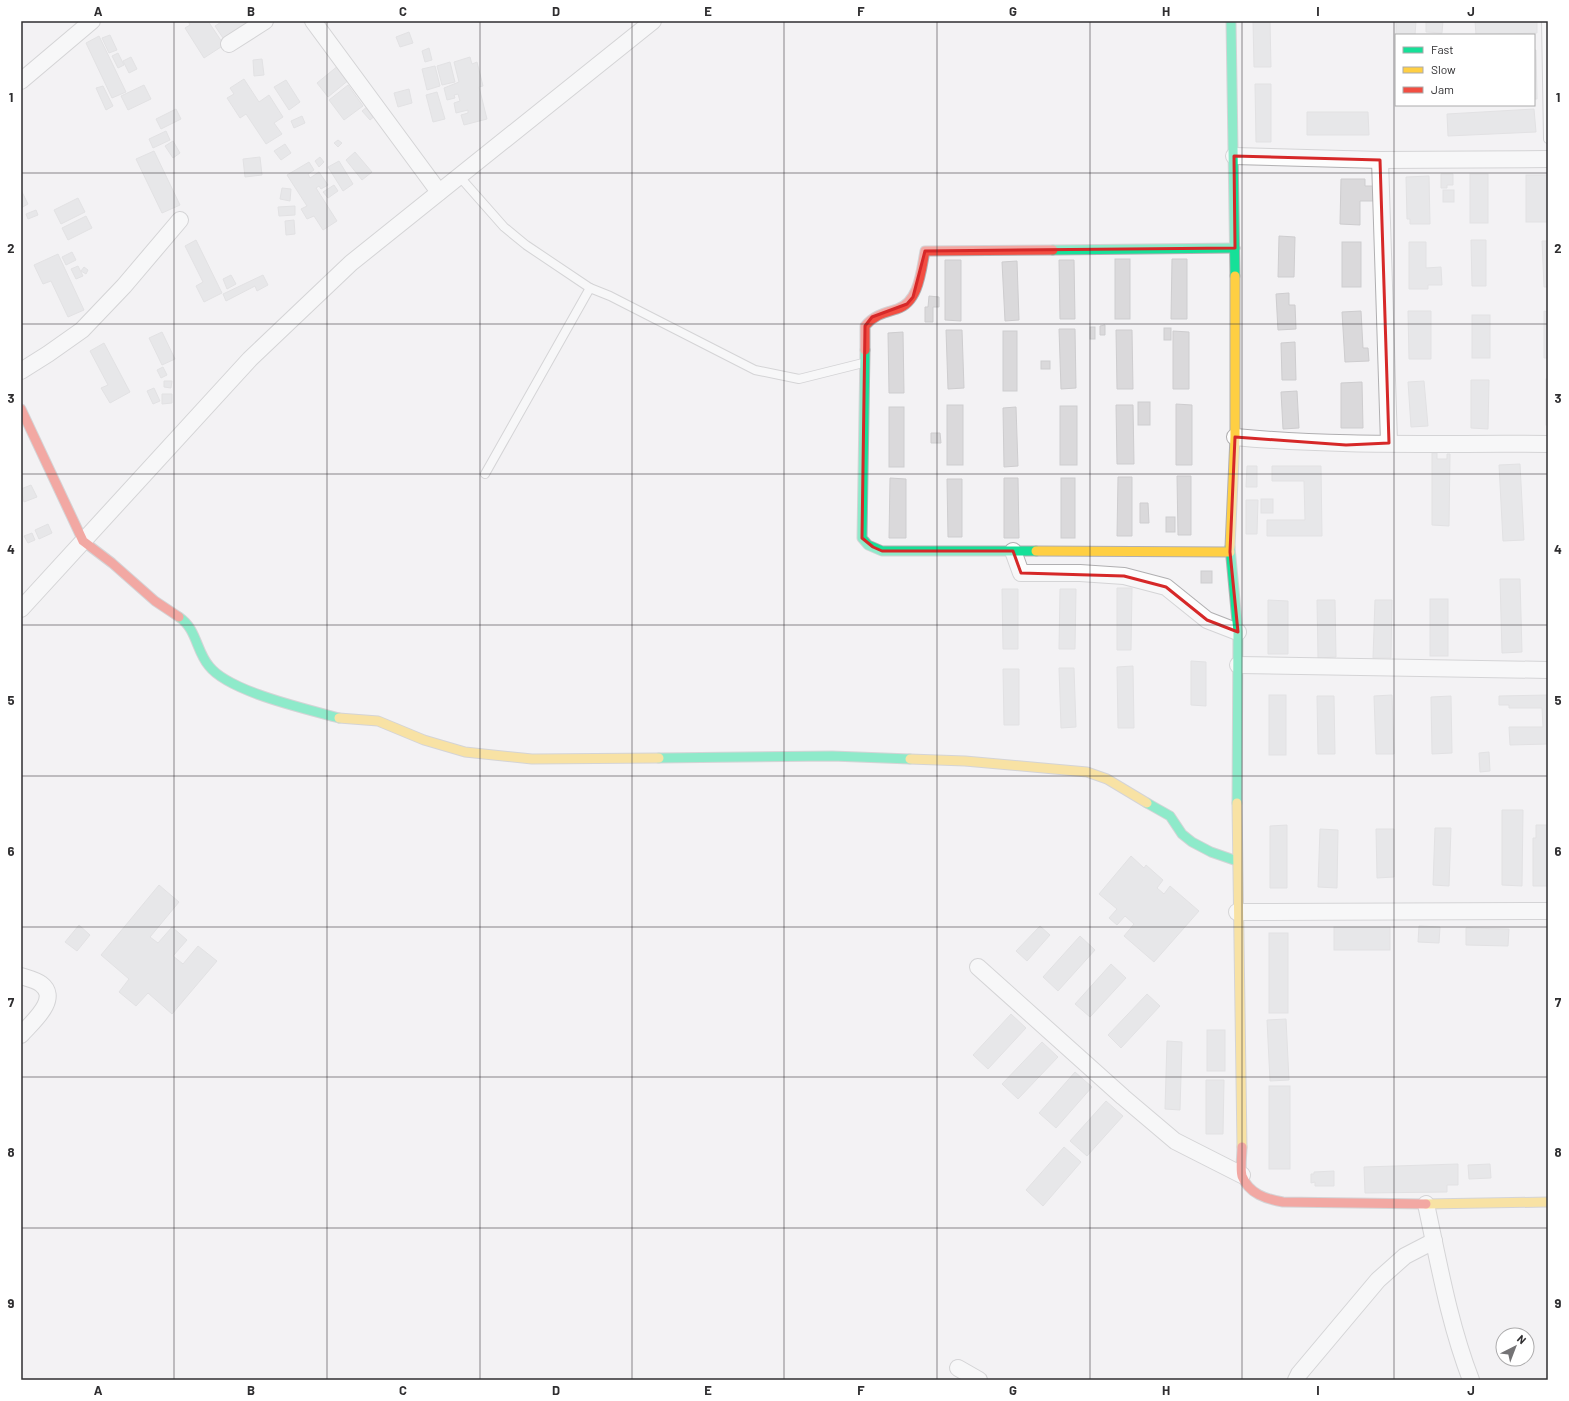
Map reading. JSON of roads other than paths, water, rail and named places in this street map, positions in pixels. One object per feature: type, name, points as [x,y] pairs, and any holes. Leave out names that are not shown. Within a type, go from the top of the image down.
[{"type":"street","points":[[21,82],[92,21]]},
{"type":"street","points":[[229,44],[265,21]]},
{"type":"street","points":[[313,21],[439,192]]},
{"type":"street","points":[[21,609],[250,359],[351,263],[653,21]]},
{"type":"street","points":[[1231,21],[1235,248],[1235,437],[1230,552],[1238,632],[1237,912],[1242,1175],[1250,1189],[1264,1199],[1283,1202],[1426,1204],[1548,1202]]},
{"type":"street","points":[[1234,156],[1380,160],[1548,159]]},
{"type":"street","points":[[1380,160],[1389,443]]},
{"type":"street","points":[[21,370],[82,330],[180,220]]},
{"type":"street","points":[[1230,552],[882,550],[868,545],[862,538],[865,326],[872,317],[907,304],[912,297],[925,251],[1235,248]]},
{"type":"street","points":[[21,409],[24,427],[83,541],[112,563],[155,601],[183,620],[194,633],[200,652],[210,667],[225,680],[258,694],[338,718],[378,721],[424,740],[465,752],[532,760],[832,756],[965,761],[1087,772],[1107,779],[1170,816],[1182,834],[1192,842],[1211,852],[1237,861]]},
{"type":"street","points":[[1235,437],[1346,445],[1389,443],[1548,444]]},
{"type":"street","points":[[1013,551],[1021,574],[1080,573],[1124,576],[1166,587],[1207,620],[1238,632]]},
{"type":"street","points":[[1238,665],[1548,670]]},
{"type":"street","points":[[1237,912],[1548,911]]},
{"type":"street","points":[[978,967],[1123,1097],[1175,1141],[1242,1175]]},
{"type":"street","points":[[21,976],[41,984],[47,991],[48,998],[45,1008],[21,1035]]},
{"type":"street","points":[[1426,1204],[1442,1286],[1458,1345],[1471,1380]]},
{"type":"street","points":[[1296,1380],[1298,1374],[1378,1280],[1405,1256],[1434,1241]]},
{"type":"street","points":[[958,1368],[978,1380]]},
{"type":"lane","points":[[1546,21],[1548,139]]},
{"type":"lane","points":[[459,176],[504,227],[526,245],[590,288],[610,296],[754,370],[798,379],[865,362]]},
{"type":"lane","points":[[485,474],[590,288]]}]
